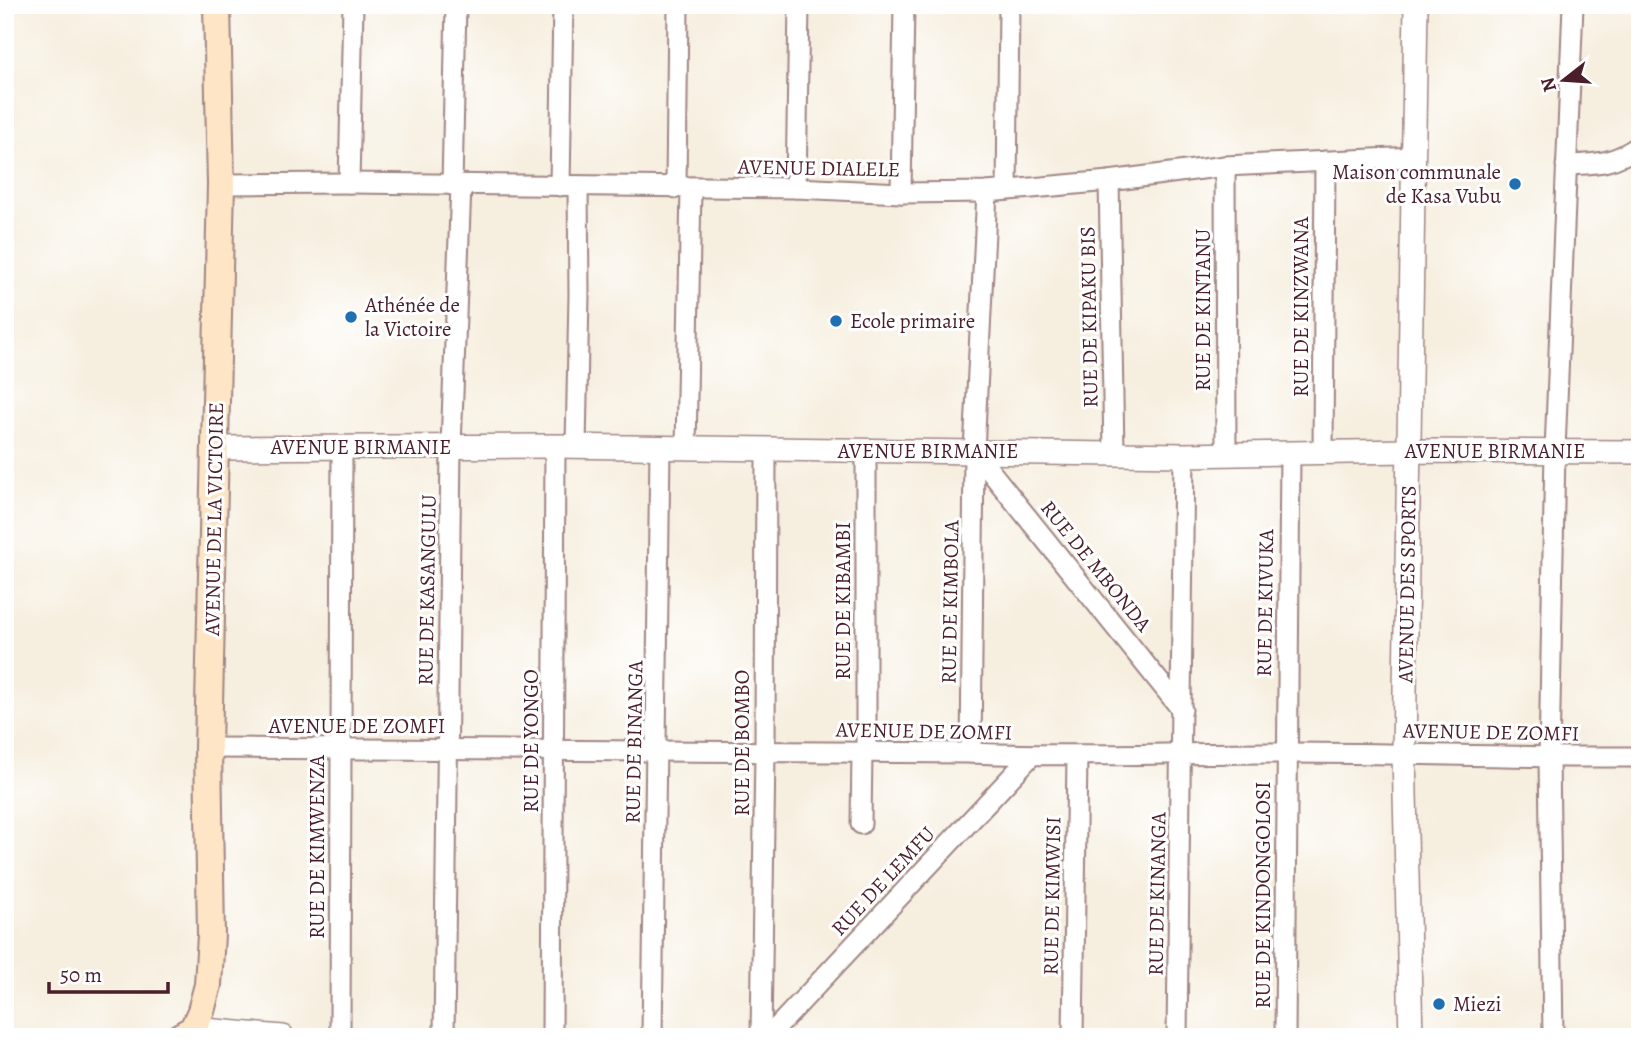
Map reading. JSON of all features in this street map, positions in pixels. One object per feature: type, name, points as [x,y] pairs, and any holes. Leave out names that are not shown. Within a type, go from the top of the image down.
[{"type":"main road","name":"AVENUE DE LA VICTOIRE","points":[[186,1033],[201,1012],[208,985],[210,959],[208,748],[221,184],[217,5]]},
{"type":"street","points":[[349,183],[353,5]]},
{"type":"street","name":"RUE DE KASANGULU","points":[[444,1037],[457,185],[456,5]]},
{"type":"street","name":"RUE DE YONGO","points":[[552,1037],[554,748],[566,446],[579,294],[569,186],[563,5]]},
{"type":"street","points":[[678,5],[687,448]]},
{"type":"street","points":[[796,188],[799,5]]},
{"type":"street","points":[[901,193],[904,5]]},
{"type":"street","points":[[1007,191],[1010,5]]},
{"type":"street","name":"AVENUE DES SPORTS","points":[[1410,1037],[1404,752],[1416,5]]},
{"type":"street","points":[[1553,1037],[1549,758],[1555,451],[1573,5]]},
{"type":"street","points":[[1566,164],[1618,160],[1640,145]]},
{"type":"street","name":"AVENUE DIALELE","points":[[221,184],[349,183],[796,188],[901,193],[987,192],[1110,181],[1225,166],[1413,157]]},
{"type":"street","name":"RUE DE KINZWANA","points":[[1323,453],[1325,161]]},
{"type":"street","name":"RUE DE KINTANU","points":[[1225,166],[1226,454]]},
{"type":"street","name":"RUE DE KIPAKU BIS","points":[[1110,181],[1114,452]]},
{"type":"street","name":"RUE DE KIMBOLA","points":[[971,753],[974,451],[987,192]]},
{"type":"street","name":"AVENUE BIRMANIE","points":[[216,448],[566,446],[1184,455],[1409,451],[1640,452]]},
{"type":"street","name":"RUE DE KIMWENZA","points":[[340,1037],[342,447]]},
{"type":"street","name":"RUE DE BINANGA","points":[[652,1037],[660,448]]},
{"type":"street","name":"RUE DE BOMBO","points":[[761,1037],[766,450]]},
{"type":"street","name":"RUE DE KIBAMBI","points":[[861,824],[866,450]]},
{"type":"street","name":"RUE DE MBONDA","points":[[974,451],[1182,710]]},
{"type":"street","name":"RUE DE KIVUKA","points":[[1286,752],[1290,453]]},
{"type":"street","name":"RUE DE KINANGA","points":[[1177,1037],[1184,455]]},
{"type":"street","name":"AVENUE DE ZOMFI","points":[[208,748],[554,748],[1031,756],[1404,752],[1549,758],[1640,757]]},
{"type":"street","name":"RUE DE KINDONGOLOSI","points":[[1285,1037],[1286,752]]},
{"type":"street","name":"RUE DE LEMFU","points":[[768,1037],[1031,756]]},
{"type":"street","name":"RUE DE KIMWISI","points":[[1073,1037],[1077,756]]},
{"type":"street","points":[[186,1033],[283,1037]]},
{"type":"place","name":"Maison communale de Kasa Vubu","points":[[1515,184]]},
{"type":"place","name":"Athénée de la Victoire","points":[[351,317]]},
{"type":"place","name":"Ecole primaire","points":[[836,321]]},
{"type":"place","name":"Miezi","points":[[1439,1004]]}]
